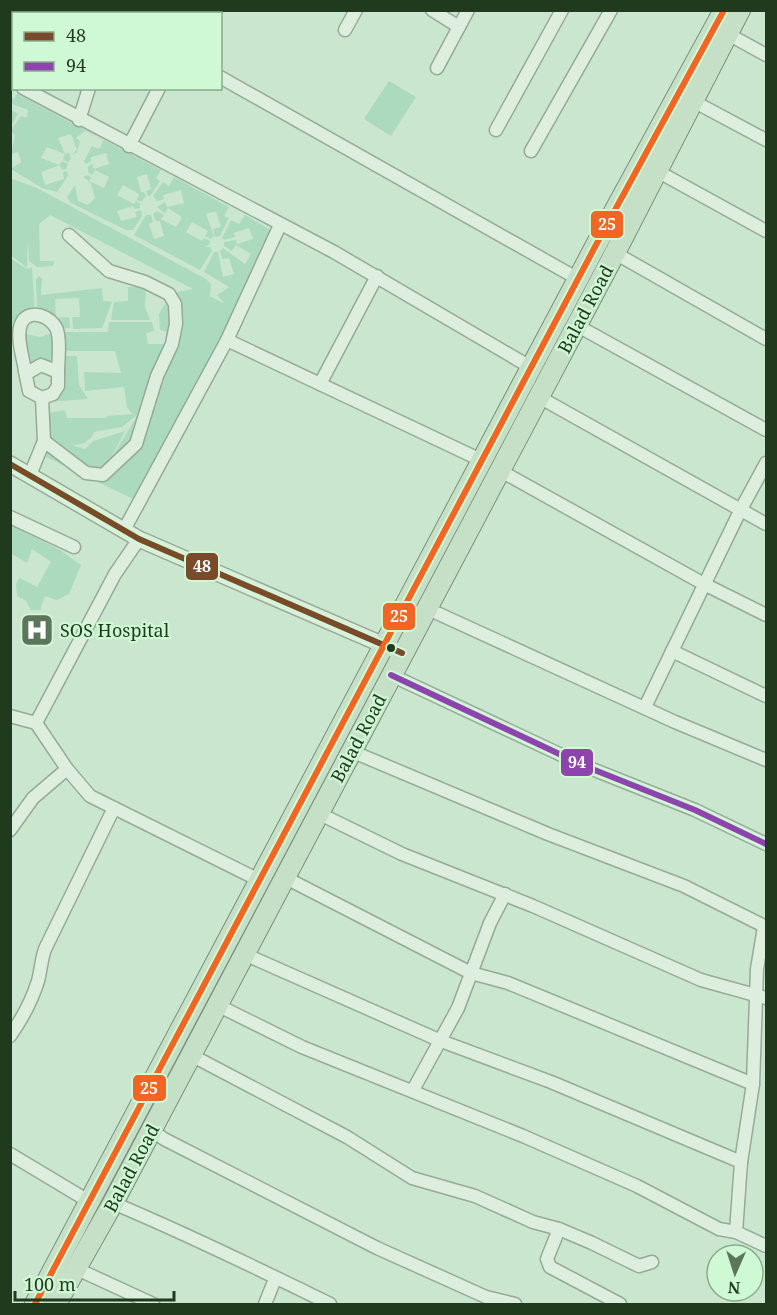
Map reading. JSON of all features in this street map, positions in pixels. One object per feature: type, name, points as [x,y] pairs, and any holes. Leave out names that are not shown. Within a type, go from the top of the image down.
[{"type":"highway","name":"Balad Road","points":[[56,1305],[152,1130],[391,675],[394,650],[426,608],[532,368],[724,10]]},
{"type":"highway","name":"Balad Road","points":[[35,1305],[261,881],[394,650],[491,465],[539,397],[740,10]]},
{"type":"street","points":[[345,30],[356,10]]},
{"type":"street","points":[[432,10],[459,27]]},
{"type":"street","points":[[437,68],[468,10]]},
{"type":"street","points":[[496,130],[562,10]]},
{"type":"street","points":[[531,152],[611,10]]},
{"type":"street","points":[[728,34],[766,55]]},
{"type":"street","points":[[222,78],[580,280]]},
{"type":"street","points":[[26,90],[129,146],[212,186],[377,276],[532,368]]},
{"type":"street","points":[[79,120],[88,90]]},
{"type":"street","points":[[129,146],[158,90]]},
{"type":"street","points":[[693,101],[766,140]]},
{"type":"street","points":[[657,171],[766,231]]},
{"type":"street","points":[[124,530],[227,340],[280,225]]},
{"type":"street","points":[[44,441],[86,473],[103,475],[114,468],[120,457],[136,444],[157,376],[172,344],[176,324],[175,304],[169,294],[145,282],[110,271],[69,235]]},
{"type":"street","points":[[615,253],[766,339]]},
{"type":"street","points":[[320,384],[377,276]]},
{"type":"street","points":[[42,315],[52,321],[58,331],[59,382],[56,391],[42,398],[28,391],[20,332],[22,323],[30,316],[42,315]]},
{"type":"street","points":[[576,325],[766,430]]},
{"type":"street","points":[[227,340],[491,465],[704,584],[766,615]]},
{"type":"street","points":[[25,371],[29,372],[41,365],[58,372]]},
{"type":"street","points":[[539,397],[766,524]]},
{"type":"street","points":[[30,475],[44,441],[42,398]]},
{"type":"street","points":[[645,707],[740,511],[766,463]]},
{"type":"street","points":[[10,464],[139,539],[394,650]]},
{"type":"street","points":[[10,516],[74,547]]},
{"type":"street","points":[[36,723],[115,574],[139,539]]},
{"type":"street","points":[[426,608],[766,760]]},
{"type":"street","points":[[672,651],[766,696]]},
{"type":"street","points":[[391,675],[587,767],[695,810],[766,844]]},
{"type":"street","points":[[10,716],[36,723],[67,769],[90,796],[261,881]]},
{"type":"street","points":[[351,751],[548,834],[684,886],[765,927],[757,969],[761,997],[753,1084],[741,1162],[736,1232]]},
{"type":"street","points":[[10,830],[33,798],[67,769]]},
{"type":"street","points":[[10,1036],[23,1018],[37,985],[40,962],[45,949],[114,808]]},
{"type":"street","points":[[318,813],[402,854],[505,894],[701,980],[761,997]]},
{"type":"street","points":[[284,877],[471,973],[508,983],[753,1084]]},
{"type":"street","points":[[413,1090],[458,1008],[490,923],[505,894]]},
{"type":"street","points":[[244,954],[441,1041],[561,1086],[741,1162]]},
{"type":"street","points":[[217,1005],[302,1047],[413,1090],[637,1186],[710,1225],[736,1232],[766,1246]]},
{"type":"street","points":[[191,1055],[347,1137],[412,1178],[475,1196],[533,1222],[559,1229],[639,1266],[652,1262]]},
{"type":"street","points":[[152,1130],[164,1139],[378,1248],[486,1297],[515,1305]]},
{"type":"street","points":[[10,1154],[90,1202]]},
{"type":"street","points":[[113,1203],[230,1253],[275,1279],[330,1305]]},
{"type":"street","points":[[559,1229],[548,1259],[550,1266],[620,1305]]},
{"type":"street","points":[[77,1269],[153,1305]]},
{"type":"street","points":[[265,1305],[275,1279]]},
{"type":"green space","points":[[389,81],[416,97],[391,136],[364,119]]},
{"type":"green space","points":[[17,94],[161,170],[156,178],[160,181],[150,196],[146,191],[151,189],[147,174],[137,177],[141,192],[144,192],[146,196],[141,202],[137,200],[139,194],[123,185],[117,195],[134,204],[136,201],[140,204],[140,208],[135,209],[133,206],[117,211],[121,221],[137,217],[135,212],[141,210],[142,216],[133,230],[126,230],[71,203],[67,197],[75,185],[78,201],[88,205],[95,198],[91,183],[83,177],[88,175],[91,178],[89,181],[104,188],[109,177],[95,170],[92,175],[88,172],[88,167],[92,164],[94,169],[109,164],[106,153],[91,157],[91,161],[86,164],[84,161],[92,146],[99,149],[104,140],[85,131],[76,138],[80,141],[77,152],[71,155],[77,150],[71,134],[58,138],[65,154],[47,147],[41,158],[59,165],[62,161],[68,164],[66,169],[62,170],[60,165],[41,172],[45,185],[64,179],[63,172],[67,171],[68,176],[57,192],[42,188],[11,169],[21,162],[18,152],[11,154],[15,136],[11,130],[21,116],[27,118],[28,110],[12,104],[12,110],[18,114],[11,127],[11,97],[14,99]]},
{"type":"green space","points":[[69,153],[71,159],[68,162],[63,160],[65,154]]},
{"type":"green space","points":[[174,177],[229,207],[224,216],[229,218],[220,236],[215,237],[213,229],[221,227],[216,211],[206,214],[214,236],[211,239],[205,236],[208,231],[192,222],[186,232],[202,241],[204,238],[210,241],[209,245],[204,247],[210,247],[212,251],[200,270],[134,235],[146,215],[151,215],[153,222],[149,224],[154,239],[164,236],[160,221],[156,221],[153,214],[157,211],[164,215],[161,219],[176,227],[182,217],[168,208],[165,213],[157,207],[165,202],[167,207],[184,203],[181,190],[163,195],[164,199],[157,201],[153,196],[163,182],[169,186]]},
{"type":"green space","points":[[10,178],[37,188],[206,279],[211,284],[210,296],[225,304],[217,295],[229,287],[204,272],[214,252],[218,252],[223,277],[234,274],[229,258],[222,259],[220,251],[223,248],[245,264],[251,254],[236,245],[232,251],[224,246],[224,242],[236,240],[237,244],[253,239],[249,228],[234,233],[235,237],[224,240],[222,238],[231,220],[239,224],[245,215],[278,234],[241,315],[133,499],[46,457],[46,452],[90,477],[108,481],[100,471],[103,468],[89,468],[56,446],[46,446],[48,413],[65,410],[67,418],[106,418],[107,416],[132,414],[127,407],[124,387],[85,391],[84,372],[121,373],[115,351],[60,351],[59,332],[108,332],[109,322],[152,322],[154,331],[146,333],[148,344],[166,344],[166,331],[160,330],[159,314],[165,304],[175,304],[174,293],[193,289],[50,215],[39,224],[40,261],[54,261],[53,266],[37,267],[29,261],[28,238],[27,268],[11,255]],"holes":[[[138,414],[108,464],[125,431],[93,441],[85,449],[73,445],[91,438],[94,432],[122,427]]]},
{"type":"green space","points":[[10,258],[27,269],[32,267],[35,314],[19,330],[11,328]]},
{"type":"green space","points":[[39,276],[42,279],[41,295],[102,288],[103,301],[112,302],[102,328],[73,329],[72,317],[80,317],[79,298],[55,299],[56,318],[69,317],[70,328],[58,329],[37,313],[36,279]]},
{"type":"green space","points":[[128,287],[146,287],[145,307],[150,320],[111,320],[114,302],[128,301]]},
{"type":"green space","points":[[56,332],[57,370],[36,361],[29,365],[22,333],[40,337]]},
{"type":"green space","points":[[60,356],[77,356],[79,385],[88,399],[47,402]]},
{"type":"green space","points":[[13,526],[60,550],[81,565],[69,594],[57,600],[45,596],[40,610],[31,610],[26,601],[17,596],[16,584],[21,575],[20,578],[37,587],[51,562],[32,549],[27,563],[12,554],[11,529]]},
{"type":"transit line","name":"25","points":[[35,1304],[597,243],[724,10]]},
{"type":"transit line","name":"48","points":[[10,464],[139,539],[402,653]]},
{"type":"transit line","name":"94","points":[[391,675],[587,767],[695,810],[766,844]]},
{"type":"place","name":"SOS Hospital","points":[[37,630]]}]
